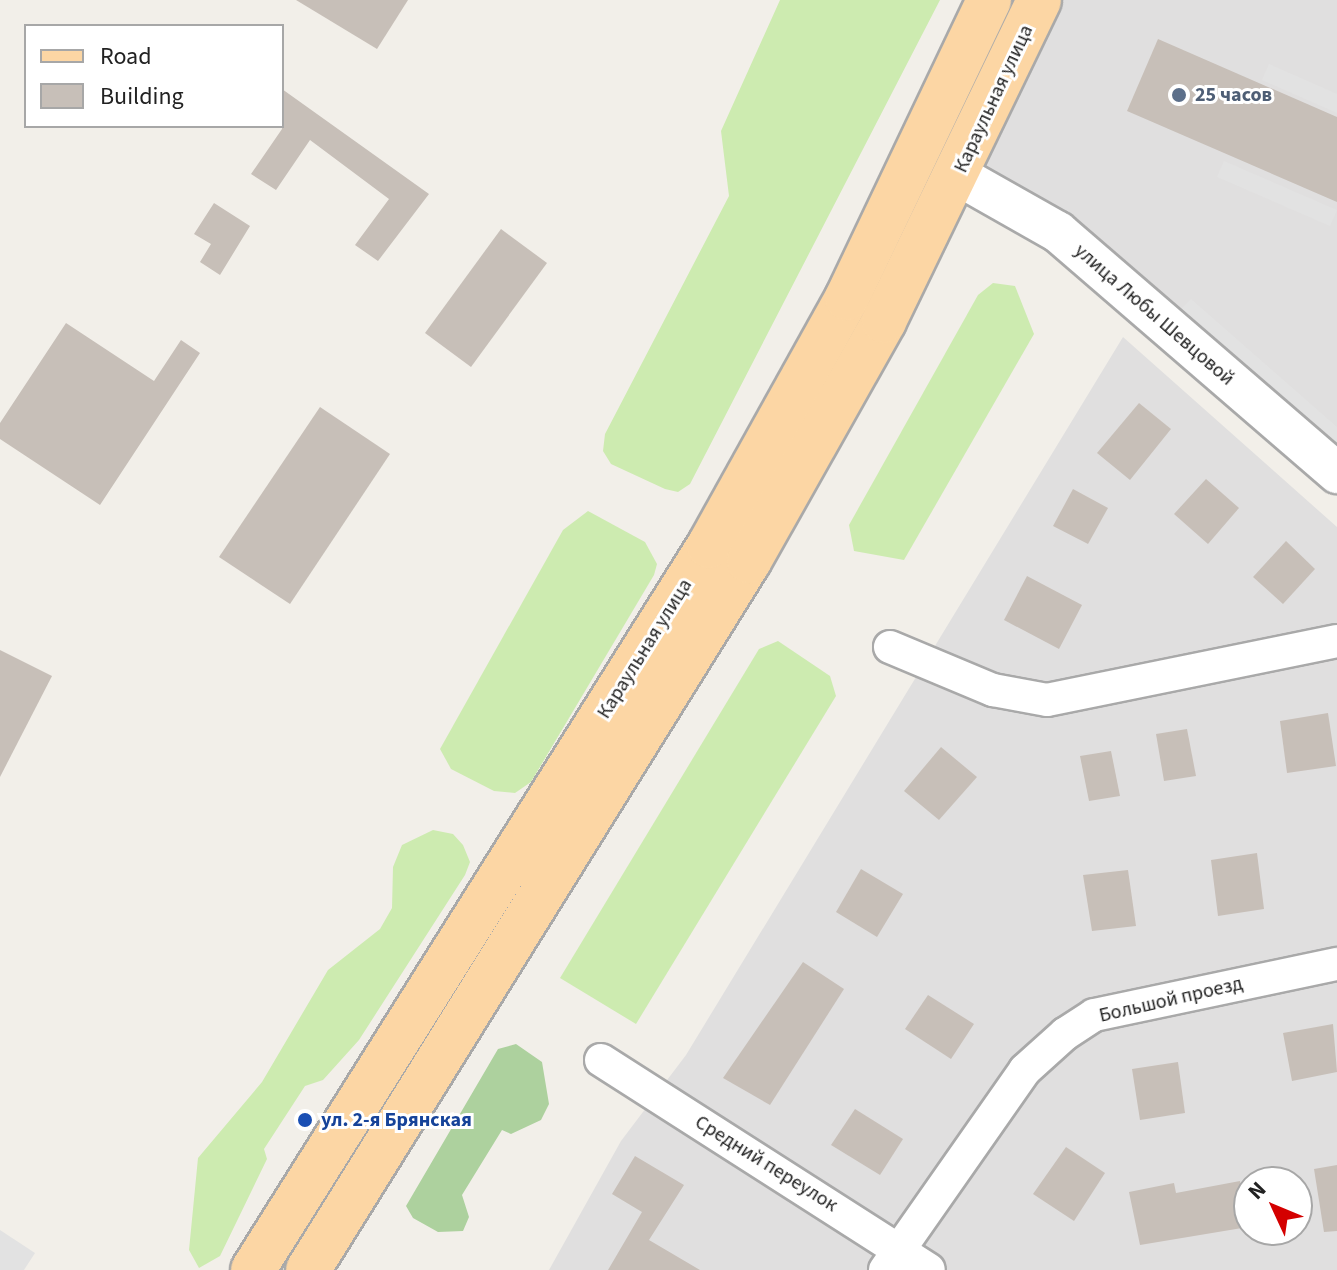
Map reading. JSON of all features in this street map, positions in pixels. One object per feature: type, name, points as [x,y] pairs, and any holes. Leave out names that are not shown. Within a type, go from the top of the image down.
[{"type":"main road","name":"Караульная улица","points":[[253,1270],[709,546],[847,298],[989,0]]},
{"type":"main road","name":"Караульная улица","points":[[308,1270],[749,561],[959,176],[1039,0]]},
{"type":"street","name":"улица Любы Шевцовой","points":[[959,176],[1058,232],[1337,473]]},
{"type":"street","points":[[890,647],[993,690],[1047,700],[1337,641]]},
{"type":"street","name":"Большой проезд","points":[[892,1259],[1025,1070],[1094,1015],[1337,964]]},
{"type":"street","name":"Средний переулок","points":[[601,1060],[892,1259],[929,1270]]},
{"type":"shaded area","points":[[1039,0],[1337,0],[1337,473],[959,176]]},
{"type":"shaded area","points":[[1269,64],[1337,94],[1337,113],[1262,80]]},
{"type":"shaded area","points":[[1224,161],[1337,210],[1330,226],[1217,177]]},
{"type":"shaded area","points":[[1191,299],[1337,427],[1337,448],[1179,311]]},
{"type":"shaded area","points":[[1123,337],[1337,527],[1337,1270],[549,1270],[621,1141],[686,1055]]},
{"type":"shaded area","points":[[0,1230],[35,1253],[24,1270],[0,1270]]},
{"type":"green space","points":[[780,0],[940,0],[690,484],[678,492],[611,464],[603,451],[605,434],[729,196],[721,131]]},
{"type":"green space","points":[[993,283],[1015,286],[1034,334],[904,560],[854,551],[849,525],[978,295]]},
{"type":"green space","points":[[588,511],[645,542],[657,564],[654,575],[531,782],[515,793],[494,791],[451,769],[440,749],[563,530]]},
{"type":"green space","points":[[778,641],[830,676],[836,696],[636,1024],[560,978],[759,649]]},
{"type":"green space","points":[[433,830],[453,834],[463,845],[470,862],[465,875],[359,1040],[323,1080],[305,1086],[264,1149],[267,1159],[220,1256],[199,1268],[189,1250],[198,1158],[262,1082],[328,970],[380,929],[392,908],[393,867],[402,845]]},
{"type":"green space","points":[[516,1044],[542,1062],[549,1104],[541,1120],[511,1134],[502,1130],[462,1195],[469,1217],[463,1231],[438,1232],[413,1218],[406,1206],[498,1049]]},
{"type":"building","points":[[296,0],[408,0],[377,49]]},
{"type":"building","points":[[1158,39],[1337,117],[1337,202],[1127,111]]},
{"type":"building","points":[[284,90],[429,194],[378,261],[355,245],[389,199],[310,140],[276,190],[251,174],[282,129]]},
{"type":"building","points":[[214,203],[250,226],[220,275],[200,262],[211,244],[194,234]]},
{"type":"building","points":[[501,229],[547,263],[471,367],[425,333]]},
{"type":"building","points":[[66,323],[154,381],[181,340],[200,353],[100,505],[0,439],[0,423]]},
{"type":"building","points":[[1139,403],[1171,429],[1130,480],[1097,453]]},
{"type":"building","points":[[320,407],[390,454],[290,604],[219,557]]},
{"type":"building","points":[[1206,479],[1239,508],[1208,544],[1174,514]]},
{"type":"building","points":[[1073,489],[1108,508],[1088,544],[1053,526]]},
{"type":"building","points":[[1286,541],[1315,569],[1283,604],[1253,577]]},
{"type":"building","points":[[1027,576],[1082,605],[1059,649],[1004,620]]},
{"type":"building","points":[[0,650],[52,676],[0,777]]},
{"type":"building","points":[[1328,713],[1336,766],[1287,773],[1280,721]]},
{"type":"building","points":[[1187,729],[1196,776],[1164,781],[1156,734]]},
{"type":"building","points":[[941,747],[977,777],[939,820],[904,791]]},
{"type":"building","points":[[1111,751],[1120,796],[1089,801],[1080,756]]},
{"type":"building","points":[[1257,853],[1264,909],[1218,916],[1211,860]]},
{"type":"building","points":[[861,869],[903,894],[877,937],[836,912]]},
{"type":"building","points":[[1128,870],[1136,926],[1092,931],[1083,875]]},
{"type":"building","points":[[803,962],[844,989],[770,1105],[723,1078]]},
{"type":"building","points":[[928,995],[974,1024],[951,1059],[905,1029]]},
{"type":"building","points":[[1333,1024],[1337,1072],[1292,1081],[1283,1033]]},
{"type":"building","points":[[1178,1062],[1185,1113],[1140,1120],[1132,1069]]},
{"type":"building","points":[[855,1109],[903,1139],[880,1175],[831,1145]]},
{"type":"building","points":[[1066,1147],[1105,1173],[1074,1221],[1033,1194]]},
{"type":"building","points":[[635,1156],[684,1185],[649,1240],[700,1270],[608,1270],[642,1212],[612,1194]]},
{"type":"building","points":[[1337,1165],[1337,1231],[1324,1232],[1314,1169]]},
{"type":"building","points":[[1233,1182],[1233,1230],[1140,1245],[1129,1192],[1174,1183],[1176,1193]]},
{"type":"place","name":"25 часов","points":[[1179,95]]},
{"type":"place","name":"ул. 2-я Брянская","points":[[305,1120]]}]
